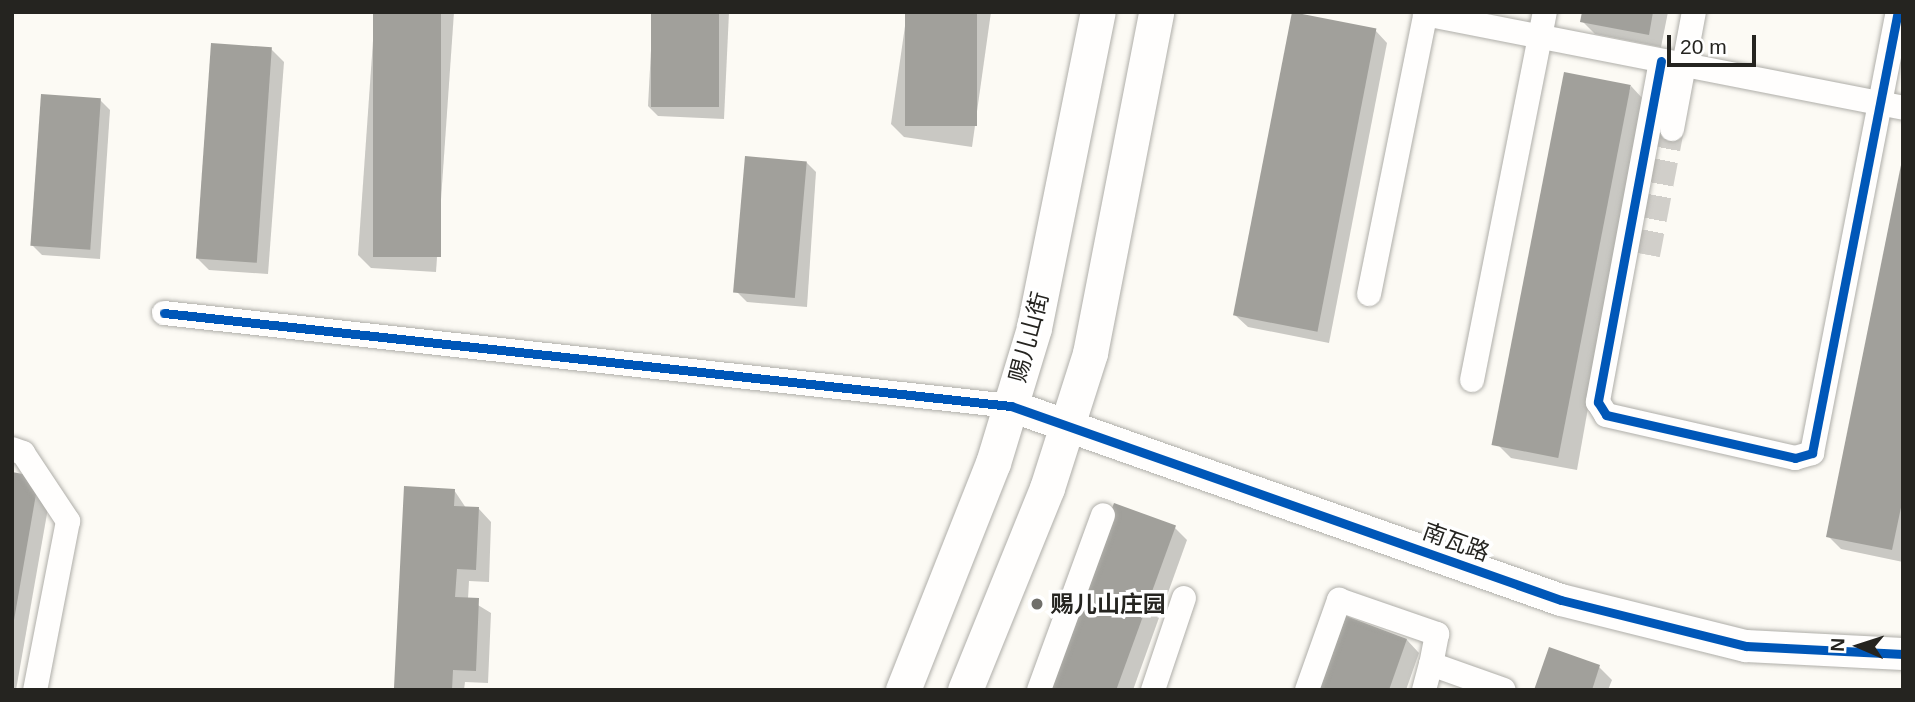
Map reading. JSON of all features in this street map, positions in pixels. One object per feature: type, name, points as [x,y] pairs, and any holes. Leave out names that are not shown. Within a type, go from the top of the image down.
[{"type":"main road","name":"赐儿山街","points":[[903,690],[1011,406],[1034,328],[1098,12]]},
{"type":"main road","points":[[965,690],[1067,425],[1090,353],[1156,12]]},
{"type":"street","points":[[1694,12],[1672,63],[1598,402],[1606,415],[1796,458],[1812,453],[1891,106],[1898,12]]},
{"type":"street","points":[[1370,294],[1426,13],[1543,24],[1672,63],[1891,106]]},
{"type":"street","points":[[1472,380],[1543,24]]},
{"type":"street","points":[[1672,63],[1672,129]]},
{"type":"street","points":[[164,313],[1011,406]]},
{"type":"street","name":"南瓦路","points":[[1011,406],[1561,600],[1746,646],[1903,654]]},
{"type":"street","points":[[12,449],[23,453],[68,521],[35,690]]},
{"type":"street","points":[[1039,690],[1104,514]]},
{"type":"street","points":[[1153,690],[1184,598]]},
{"type":"street","points":[[1307,690],[1339,600],[1437,634],[1424,690]]},
{"type":"street","points":[[1431,664],[1504,690]]},
{"type":"building","points":[[373,12],[441,12],[441,257],[373,257]]},
{"type":"building","points":[[651,12],[719,12],[719,107],[651,107]]},
{"type":"building","points":[[905,12],[977,12],[977,126],[905,126]]},
{"type":"building","points":[[1292,12],[1376,28],[1317,332],[1233,315]]},
{"type":"building","points":[[1582,12],[1653,12],[1649,35],[1580,22]]},
{"type":"building","points":[[211,43],[272,47],[257,263],[196,258]]},
{"type":"building","points":[[1564,72],[1631,85],[1558,458],[1491,445]]},
{"type":"building","points":[[41,94],[101,98],[90,250],[30,246]]},
{"type":"building","points":[[1903,155],[1903,498],[1892,550],[1826,537]]},
{"type":"building","points":[[745,156],[807,161],[795,298],[733,292]]},
{"type":"building","points":[[12,472],[39,477],[14,620],[12,620]]},
{"type":"building","points":[[404,486],[455,489],[454,506],[479,507],[476,570],[457,569],[455,597],[479,598],[476,671],[453,670],[452,690],[394,688]]},
{"type":"building","points":[[1114,503],[1176,526],[1116,690],[1046,690]]},
{"type":"building","points":[[1346,616],[1407,639],[1389,690],[1319,690]]},
{"type":"building","points":[[1549,647],[1600,665],[1592,690],[1534,690]]},
{"type":"tunnel","points":[[1648,255],[1672,129]]},
{"type":"cycle path","points":[[1661,61],[1598,402],[1606,415],[1795,458],[1812,453],[1898,12]]},
{"type":"cycle path","points":[[164,313],[1011,406],[1561,600],[1746,646],[1903,654]]},
{"type":"place","name":"赐儿山庄园","points":[[1037,604]]}]
